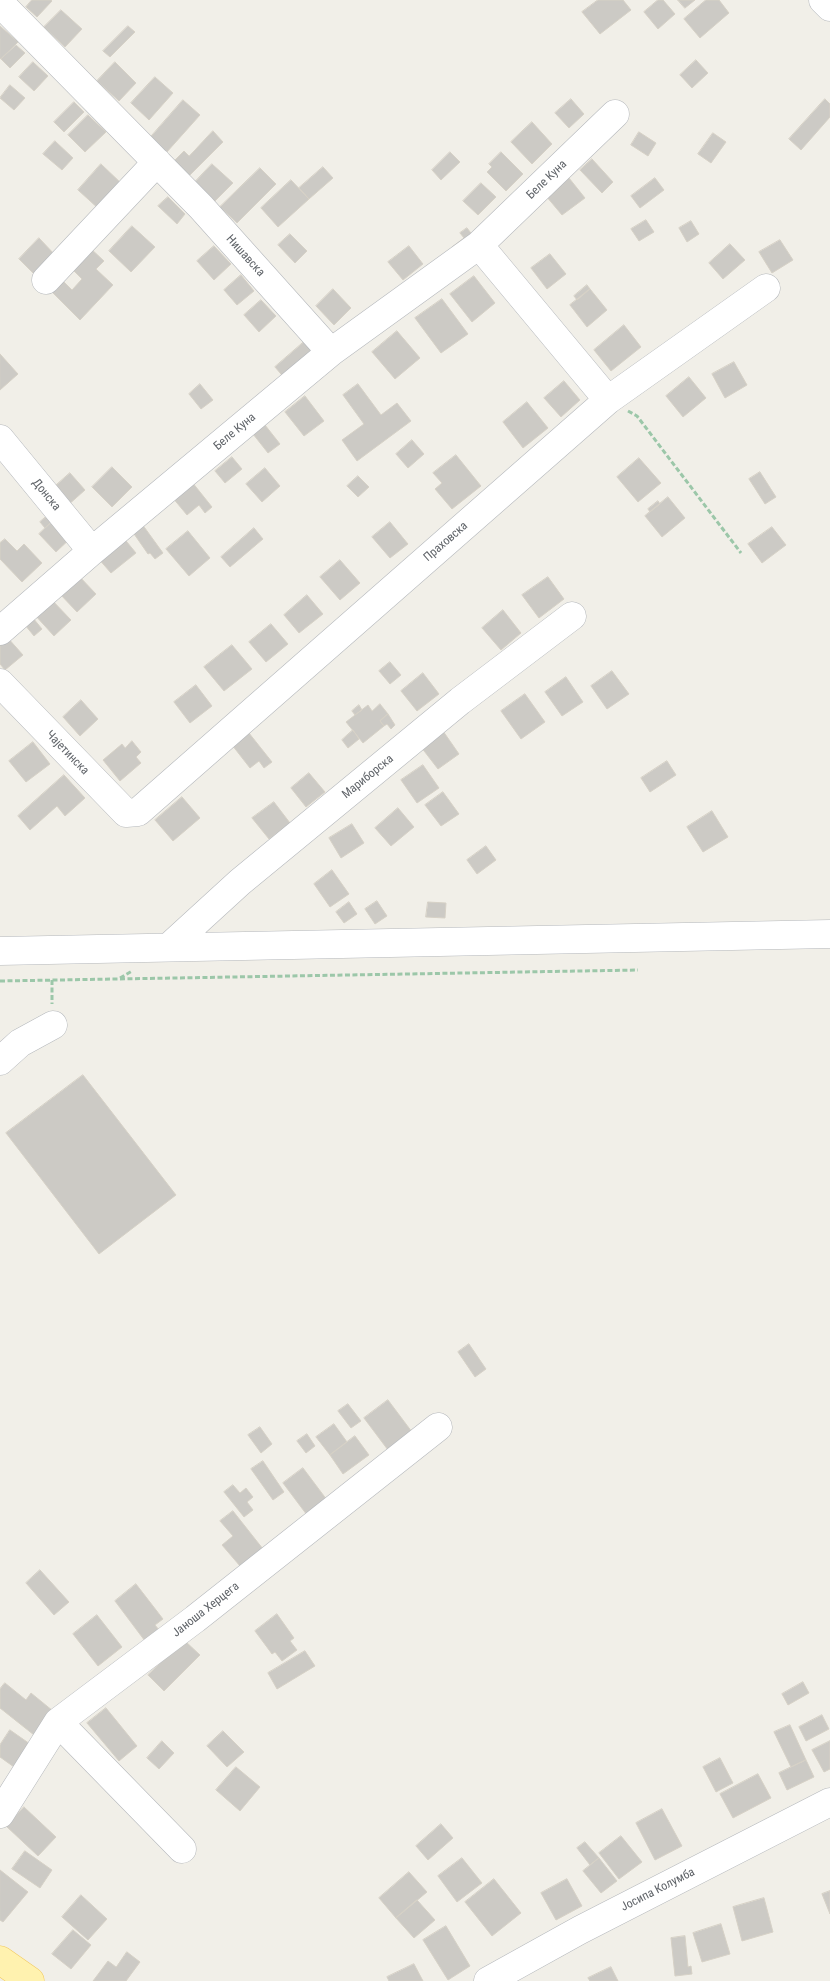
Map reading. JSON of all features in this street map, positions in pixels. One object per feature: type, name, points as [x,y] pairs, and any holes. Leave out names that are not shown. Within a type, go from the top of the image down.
[{"type":"main road","points":[[0,1960],[30,1981]]},
{"type":"street","points":[[822,0],[830,7]]},
{"type":"street","name":"Нишавска","points":[[0,4],[201,207],[331,352]]},
{"type":"street","name":"Беле Куна","points":[[0,631],[92,551],[331,352],[479,245],[615,114]]},
{"type":"street","points":[[46,280],[157,162]]},
{"type":"street","points":[[479,245],[608,400]]},
{"type":"street","name":"Праховска","points":[[138,812],[608,400],[766,288]]},
{"type":"street","name":"Донска","points":[[0,440],[92,551]]},
{"type":"street","name":"Мариборска","points":[[170,946],[240,882],[452,707],[572,616]]},
{"type":"street","name":"Чајетинска","points":[[0,683],[126,813],[138,812]]},
{"type":"street","points":[[0,951],[170,946],[830,934]]},
{"type":"street","points":[[0,1061],[20,1044],[52,1025]]},
{"type":"street","name":"Јаноша Херцега","points":[[0,1814],[58,1722],[195,1619],[438,1427]]},
{"type":"street","points":[[58,1722],[182,1849]]},
{"type":"street","name":"Јосипа Колумба","points":[[488,1981],[580,1930],[830,1802]]},
{"type":"path","points":[[608,400],[637,416],[741,553]]},
{"type":"path","points":[[0,981],[638,970]]},
{"type":"building","points":[[32,0],[52,1],[37,17],[26,7]]},
{"type":"building","points":[[598,0],[623,0],[631,10],[600,34],[582,12]]},
{"type":"building","points":[[658,0],[663,0],[675,14],[658,29],[644,12]]},
{"type":"building","points":[[678,0],[695,0],[685,8]]},
{"type":"building","points":[[706,0],[719,0],[729,13],[700,38],[684,19]]},
{"type":"building","points":[[61,10],[82,29],[65,47],[44,27]]},
{"type":"building","points":[[0,26],[18,42],[1,59],[0,58]]},
{"type":"building","points":[[128,26],[135,32],[110,57],[103,51]]},
{"type":"building","points":[[16,45],[25,53],[10,68],[1,59]]},
{"type":"building","points":[[696,60],[708,73],[692,88],[680,75]]},
{"type":"building","points":[[33,62],[48,76],[34,91],[19,77]]},
{"type":"building","points":[[115,62],[136,83],[119,101],[97,81]]},
{"type":"building","points":[[155,77],[173,93],[149,120],[131,103]]},
{"type":"building","points":[[10,85],[25,98],[14,110],[0,98]]},
{"type":"building","points":[[571,99],[584,114],[569,128],[555,113]]},
{"type":"building","points":[[825,99],[830,104],[830,117],[801,150],[789,139]]},
{"type":"building","points":[[183,100],[200,115],[166,153],[149,139]]},
{"type":"building","points":[[74,102],[84,112],[64,132],[54,122]]},
{"type":"building","points":[[88,115],[106,132],[85,152],[68,135]]},
{"type":"building","points":[[532,122],[552,144],[532,164],[511,142]]},
{"type":"building","points":[[213,131],[223,142],[189,176],[174,161],[184,151],[189,156]]},
{"type":"building","points":[[639,132],[656,143],[648,156],[631,145]]},
{"type":"building","points":[[713,133],[726,142],[711,163],[698,154]]},
{"type":"building","points":[[55,141],[73,158],[62,170],[43,154]]},
{"type":"building","points":[[450,152],[460,162],[441,180],[432,170]]},
{"type":"building","points":[[501,152],[523,174],[506,191],[487,172],[492,167],[489,164]]},
{"type":"building","points":[[592,159],[613,182],[602,193],[580,170]]},
{"type":"building","points":[[101,164],[123,185],[100,210],[78,190]]},
{"type":"building","points":[[212,164],[233,183],[215,201],[195,182]]},
{"type":"building","points":[[323,167],[333,178],[309,199],[299,188]]},
{"type":"building","points":[[260,168],[276,184],[237,223],[220,207]]},
{"type":"building","points":[[569,178],[585,198],[562,215],[546,196]]},
{"type":"building","points":[[655,178],[664,190],[640,208],[631,196]]},
{"type":"building","points":[[291,180],[309,199],[278,227],[261,208]]},
{"type":"building","points":[[481,183],[496,197],[478,215],[463,201]]},
{"type":"building","points":[[168,197],[185,214],[177,224],[158,206]]},
{"type":"building","points":[[646,220],[654,232],[639,241],[631,229]]},
{"type":"building","points":[[691,221],[699,234],[687,242],[679,228]]},
{"type":"building","points":[[132,226],[155,247],[131,272],[109,251]]},
{"type":"building","points":[[467,228],[478,242],[459,256],[452,247],[464,238],[460,233]]},
{"type":"building","points":[[290,234],[307,251],[295,263],[278,245]]},
{"type":"building","points":[[39,238],[56,256],[36,276],[19,259]]},
{"type":"building","points":[[780,240],[793,260],[772,273],[759,252]]},
{"type":"building","points":[[730,244],[745,260],[723,279],[709,263]]},
{"type":"building","points":[[88,246],[104,261],[96,269],[113,285],[80,320],[52,292],[63,281],[72,290],[82,279],[69,266]]},
{"type":"building","points":[[214,246],[231,264],[214,280],[197,261]]},
{"type":"building","points":[[409,246],[423,264],[403,280],[388,262]]},
{"type":"building","points":[[550,254],[566,274],[547,289],[531,268]]},
{"type":"building","points":[[241,275],[254,291],[237,305],[224,290]]},
{"type":"building","points":[[474,276],[495,303],[472,322],[450,294]]},
{"type":"building","points":[[587,285],[590,289],[577,300],[574,296]]},
{"type":"building","points":[[333,289],[351,308],[334,325],[316,306]]},
{"type":"building","points":[[590,289],[607,310],[587,327],[570,305]]},
{"type":"building","points":[[442,299],[468,334],[441,353],[415,318]]},
{"type":"building","points":[[261,300],[276,316],[259,332],[244,315]]},
{"type":"building","points":[[624,325],[641,347],[611,371],[594,350]]},
{"type":"building","points":[[397,331],[420,358],[395,379],[372,352]]},
{"type":"building","points":[[305,341],[316,354],[286,380],[275,367]]},
{"type":"building","points":[[0,354],[18,374],[0,390]]},
{"type":"building","points":[[734,362],[747,385],[725,398],[712,374]]},
{"type":"building","points":[[689,377],[706,398],[683,417],[666,396]]},
{"type":"building","points":[[564,381],[580,400],[561,417],[544,398]]},
{"type":"building","points":[[200,384],[213,400],[201,409],[189,394]]},
{"type":"building","points":[[358,384],[381,415],[397,403],[411,421],[357,461],[342,440],[364,424],[343,395]]},
{"type":"building","points":[[305,396],[324,421],[304,436],[285,412]]},
{"type":"building","points":[[527,402],[548,428],[523,448],[503,422]]},
{"type":"building","points":[[265,425],[280,444],[268,453],[253,434]]},
{"type":"building","points":[[412,440],[424,454],[408,468],[396,454]]},
{"type":"building","points":[[456,455],[481,486],[452,509],[435,489],[442,483],[433,473]]},
{"type":"building","points":[[232,457],[242,469],[225,483],[215,471]]},
{"type":"building","points":[[639,458],[661,483],[638,502],[617,477]]},
{"type":"building","points":[[112,467],[132,487],[112,507],[92,487]]},
{"type":"building","points":[[265,468],[280,486],[262,502],[246,484]]},
{"type":"building","points":[[760,472],[776,497],[765,504],[749,479]]},
{"type":"building","points":[[70,473],[85,490],[67,506],[52,489]]},
{"type":"building","points":[[358,476],[369,487],[358,497],[347,486]]},
{"type":"building","points":[[192,482],[212,507],[205,513],[199,505],[187,515],[172,497]]},
{"type":"building","points":[[668,497],[685,518],[662,537],[645,516]]},
{"type":"building","points":[[658,501],[660,504],[650,512],[648,509]]},
{"type":"building","points":[[47,516],[52,521],[45,528],[40,522]]},
{"type":"building","points":[[57,517],[74,535],[56,552],[39,534]]},
{"type":"building","points":[[390,522],[408,544],[390,558],[372,537]]},
{"type":"building","points":[[142,524],[163,553],[155,559],[150,553],[148,554],[132,531]]},
{"type":"building","points":[[772,527],[786,545],[762,563],[748,544]]},
{"type":"building","points":[[254,528],[263,539],[230,567],[221,557]]},
{"type":"building","points":[[188,531],[210,558],[189,576],[166,549]]},
{"type":"building","points":[[122,536],[136,553],[111,573],[97,557]]},
{"type":"building","points":[[5,539],[17,551],[24,544],[42,563],[22,582],[0,559],[0,543]]},
{"type":"building","points":[[340,560],[360,583],[340,600],[320,577]]},
{"type":"building","points":[[78,575],[96,594],[77,612],[59,593]]},
{"type":"building","points":[[548,577],[564,599],[539,618],[522,595]]},
{"type":"building","points":[[307,595],[323,614],[299,633],[284,615]]},
{"type":"building","points":[[50,598],[71,620],[54,636],[34,614]]},
{"type":"building","points":[[503,610],[521,633],[501,650],[482,628]]},
{"type":"building","points":[[33,618],[42,629],[34,636],[25,625]]},
{"type":"building","points":[[271,624],[288,644],[266,662],[249,642]]},
{"type":"building","points":[[7,637],[23,655],[5,670],[0,664],[0,643]]},
{"type":"building","points":[[232,645],[252,669],[224,691],[204,667]]},
{"type":"building","points":[[390,662],[401,675],[390,684],[379,671]]},
{"type":"building","points":[[612,671],[629,694],[607,709],[591,686]]},
{"type":"building","points":[[423,673],[439,694],[417,711],[401,691]]},
{"type":"building","points":[[566,677],[583,702],[562,716],[545,692]]},
{"type":"building","points":[[196,685],[212,706],[190,723],[174,702]]},
{"type":"building","points":[[525,694],[545,722],[521,739],[501,711]]},
{"type":"building","points":[[81,700],[98,719],[80,736],[63,717]]},
{"type":"building","points":[[380,704],[388,714],[380,721],[384,726],[363,743],[346,722],[368,705],[372,711]]},
{"type":"building","points":[[359,705],[362,710],[355,715],[352,711]]},
{"type":"building","points":[[388,714],[395,725],[391,729],[387,724],[384,726],[380,721]]},
{"type":"building","points":[[241,723],[272,762],[264,768],[259,761],[250,768],[225,736]]},
{"type":"building","points":[[353,730],[359,739],[348,748],[342,740]]},
{"type":"building","points":[[443,731],[459,754],[438,769],[421,747]]},
{"type":"building","points":[[132,741],[141,752],[136,757],[141,763],[120,781],[103,760],[122,744],[125,748]]},
{"type":"building","points":[[33,742],[50,764],[26,782],[9,761]]},
{"type":"building","points":[[667,761],[676,775],[650,792],[641,778]]},
{"type":"building","points":[[423,765],[439,788],[417,803],[401,780]]},
{"type":"building","points":[[309,773],[325,792],[306,807],[291,788]]},
{"type":"building","points":[[64,775],[85,798],[65,816],[57,806],[30,830],[18,816]]},
{"type":"building","points":[[443,792],[459,814],[441,826],[425,805]]},
{"type":"building","points":[[182,797],[200,818],[173,841],[155,820]]},
{"type":"building","points":[[274,802],[290,823],[269,839],[252,818]]},
{"type":"building","points":[[398,808],[414,827],[391,846],[375,828]]},
{"type":"building","points":[[712,811],[728,837],[703,852],[687,827]]},
{"type":"building","points":[[352,824],[364,843],[341,858],[329,838]]},
{"type":"building","points":[[486,846],[496,860],[477,874],[467,860]]},
{"type":"building","points":[[332,870],[349,894],[330,907],[314,884]]},
{"type":"building","points":[[377,901],[387,916],[375,924],[365,909]]},
{"type":"building","points":[[349,902],[357,914],[344,923],[336,912]]},
{"type":"building","points":[[428,902],[446,903],[445,918],[426,917]]},
{"type":"building","points":[[83,1075],[176,1195],[99,1254],[6,1133]]},
{"type":"building","points":[[469,1344],[486,1369],[475,1377],[458,1352]]},
{"type":"building","points":[[388,1400],[412,1432],[388,1450],[364,1418]]},
{"type":"building","points":[[348,1404],[361,1421],[351,1428],[338,1411]]},
{"type":"building","points":[[334,1424],[347,1442],[330,1455],[316,1437]]},
{"type":"building","points":[[260,1427],[272,1444],[261,1453],[248,1435]]},
{"type":"building","points":[[307,1434],[315,1446],[306,1453],[297,1441]]},
{"type":"building","points":[[355,1436],[369,1455],[343,1474],[330,1455]]},
{"type":"building","points":[[263,1461],[284,1492],[273,1500],[251,1469]]},
{"type":"building","points":[[303,1468],[327,1500],[307,1515],[283,1483]]},
{"type":"building","points":[[233,1485],[240,1493],[246,1488],[253,1497],[247,1502],[253,1510],[244,1517],[224,1492]]},
{"type":"building","points":[[233,1511],[263,1549],[240,1566],[222,1545],[233,1536],[220,1521]]},
{"type":"building","points":[[40,1570],[69,1602],[54,1615],[26,1583]]},
{"type":"building","points":[[136,1584],[163,1619],[155,1625],[159,1630],[145,1641],[115,1601]]},
{"type":"building","points":[[277,1614],[294,1638],[290,1641],[297,1650],[282,1661],[275,1652],[272,1654],[255,1631]]},
{"type":"building","points":[[97,1615],[122,1647],[98,1666],[73,1634]]},
{"type":"building","points":[[184,1640],[200,1655],[164,1691],[148,1675]]},
{"type":"building","points":[[305,1651],[315,1666],[277,1689],[268,1673]]},
{"type":"building","points":[[803,1682],[809,1693],[788,1705],[782,1694]]},
{"type":"building","points":[[5,1683],[26,1700],[31,1693],[53,1711],[34,1735],[0,1708],[0,1689]]},
{"type":"building","points":[[106,1708],[137,1746],[119,1761],[87,1723]]},
{"type":"building","points":[[822,1715],[829,1729],[806,1741],[799,1727]]},
{"type":"building","points":[[790,1725],[806,1760],[791,1767],[774,1732]]},
{"type":"building","points":[[10,1730],[30,1744],[14,1767],[0,1757],[0,1745]]},
{"type":"building","points":[[223,1731],[244,1752],[227,1767],[207,1746]]},
{"type":"building","points":[[162,1741],[174,1753],[159,1769],[147,1758]]},
{"type":"building","points":[[830,1741],[830,1769],[824,1772],[812,1750]]},
{"type":"building","points":[[720,1758],[733,1783],[716,1792],[703,1767]]},
{"type":"building","points":[[806,1760],[814,1777],[787,1790],[779,1773]]},
{"type":"building","points":[[236,1767],[260,1787],[240,1811],[216,1790]]},
{"type":"building","points":[[758,1774],[771,1798],[733,1818],[720,1794]]},
{"type":"building","points":[[24,1807],[56,1837],[38,1856],[6,1826]]},
{"type":"building","points":[[662,1809],[682,1846],[655,1860],[636,1823]]},
{"type":"building","points":[[441,1824],[453,1838],[428,1860],[416,1846]]},
{"type":"building","points":[[621,1836],[642,1862],[619,1879],[599,1853]]},
{"type":"building","points":[[585,1842],[599,1858],[590,1865],[577,1848]]},
{"type":"building","points":[[25,1851],[52,1870],[40,1888],[12,1869]]},
{"type":"building","points":[[462,1858],[482,1883],[457,1902],[438,1876]]},
{"type":"building","points":[[599,1858],[617,1881],[601,1893],[583,1871]]},
{"type":"building","points":[[0,1870],[28,1892],[3,1922],[0,1920]]},
{"type":"building","points":[[409,1872],[427,1892],[396,1918],[379,1898]]},
{"type":"building","points":[[494,1879],[521,1913],[492,1936],[465,1902]]},
{"type":"building","points":[[567,1879],[582,1906],[556,1920],[541,1893]]},
{"type":"building","points":[[830,1891],[830,1914],[822,1894]]},
{"type":"building","points":[[81,1895],[107,1919],[88,1940],[62,1917]]},
{"type":"building","points":[[764,1898],[773,1932],[742,1941],[733,1907]]},
{"type":"building","points":[[417,1900],[435,1920],[414,1938],[396,1918]]},
{"type":"building","points":[[721,1924],[730,1954],[702,1962],[693,1933]]},
{"type":"building","points":[[446,1926],[470,1966],[448,1980],[423,1940]]},
{"type":"building","points":[[73,1930],[91,1945],[71,1969],[52,1954]]},
{"type":"building","points":[[685,1936],[688,1967],[691,1966],[692,1974],[675,1976],[671,1938]]},
{"type":"building","points":[[127,1952],[140,1962],[126,1981],[93,1981],[108,1961],[116,1967]]},
{"type":"building","points":[[414,1964],[423,1981],[389,1981],[387,1977]]},
{"type":"building","points":[[611,1967],[618,1981],[590,1981],[588,1978]]}]
